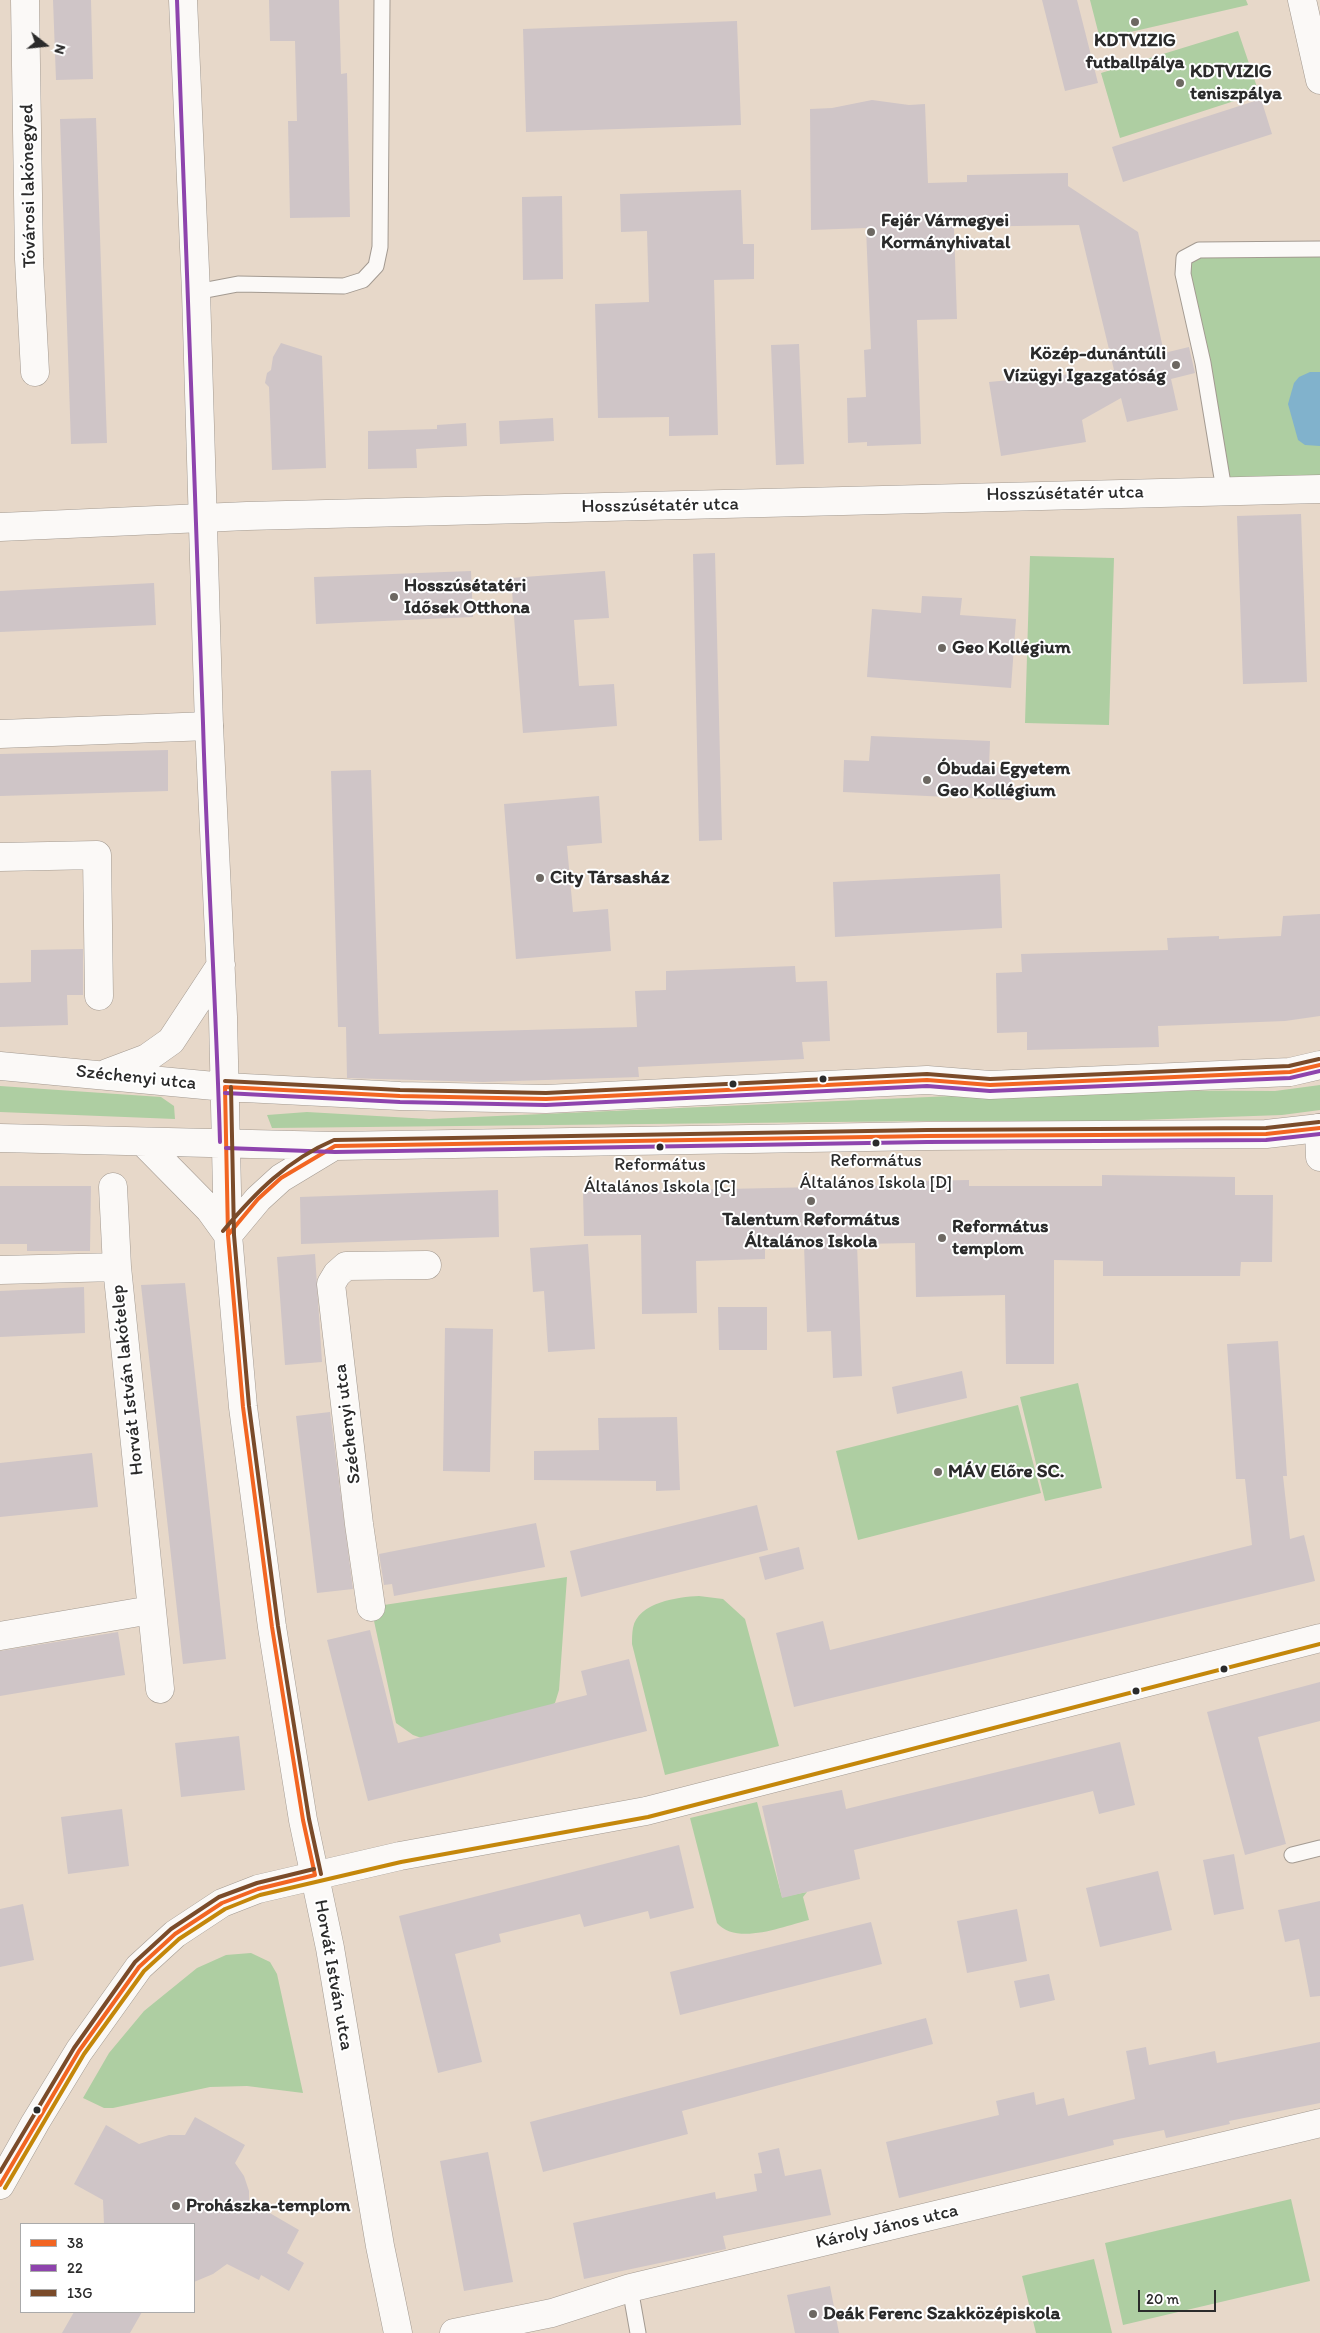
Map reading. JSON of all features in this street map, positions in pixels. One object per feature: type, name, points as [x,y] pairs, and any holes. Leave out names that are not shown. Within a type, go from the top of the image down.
[{"type":"street","name":"Tóvárosi lakónegyed","points":[[25,0],[29,259],[35,372]]},
{"type":"street","name":"Horvát István utca","points":[[183,0],[196,292],[209,726],[221,965],[228,1235],[243,1407],[272,1627],[303,1820],[330,1948],[380,2246],[398,2333]]},
{"type":"street","points":[[1302,0],[1320,80]]},
{"type":"street","name":"Hosszúsétatér utca","points":[[0,526],[204,518],[1320,489]]},
{"type":"street","points":[[0,734],[209,726]]},
{"type":"street","points":[[0,856],[97,855],[99,996]]},
{"type":"street","points":[[104,1074],[147,1058],[171,1041],[221,965]]},
{"type":"street","name":"Széchenyi utca","points":[[0,1066],[104,1074],[225,1087],[400,1096],[546,1099],[927,1080],[990,1086],[1180,1078],[1290,1072],[1320,1066]]},
{"type":"street","points":[[0,1138],[335,1146],[928,1136],[1266,1134],[1319,1128],[1320,1157]]},
{"type":"street","points":[[142,1142],[210,1210],[228,1235],[258,1198],[281,1178],[335,1146]]},
{"type":"street","points":[[113,1187],[117,1267]]},
{"type":"street","name":"Széchenyi utca","points":[[371,1607],[359,1524],[331,1284],[337,1274],[346,1266],[427,1265]]},
{"type":"street","name":"Horvát István lakótelep","points":[[0,1270],[117,1267],[160,1689]]},
{"type":"street","points":[[0,1636],[151,1610]]},
{"type":"street","points":[[0,2185],[79,2051],[139,1968],[175,1934],[222,1903],[258,1889],[400,1856],[646,1811],[1320,1638]]},
{"type":"street","name":"Károly János utca","points":[[454,2333],[552,2313],[630,2288],[1320,2123]]},
{"type":"lane","points":[[196,292],[238,284],[344,286],[363,280],[376,266],[380,248],[382,0]]},
{"type":"lane","points":[[1224,490],[1203,363],[1183,274],[1184,258],[1199,250],[1320,249]]},
{"type":"lane","points":[[1292,1855],[1320,1848]]},
{"type":"lane","points":[[630,2288],[638,2333]]},
{"type":"green space","name":"KDTVIZIG futballpálya","points":[[1090,0],[1246,0],[1248,5],[1100,39]]},
{"type":"green space","name":"KDTVIZIG teniszpálya","points":[[1238,31],[1259,93],[1120,138],[1101,73]]},
{"type":"green space","points":[[1320,249],[1320,487],[1224,490],[1184,258]]},
{"type":"green space","points":[[1030,556],[1114,558],[1109,725],[1025,723]]},
{"type":"green space","points":[[1320,1085],[1320,1110],[1282,1115],[1110,1121],[929,1121],[272,1128],[267,1115],[307,1112],[429,1119],[1088,1090],[1275,1091]]},
{"type":"green space","points":[[0,1086],[161,1097],[174,1106],[175,1119],[0,1112]]},
{"type":"green space","points":[[1078,1383],[1102,1488],[1045,1501],[1020,1397]]},
{"type":"green space","name":"MÁV Előre SC.","points":[[1018,1405],[1041,1493],[858,1540],[836,1451]]},
{"type":"green space","points":[[567,1577],[559,1690],[555,1703],[542,1712],[427,1740],[413,1735],[396,1723],[371,1607]]},
{"type":"green space","points":[[699,1596],[723,1599],[745,1619],[779,1746],[665,1775],[632,1644],[633,1628],[636,1619],[642,1612],[651,1607],[670,1600]]},
{"type":"green space","points":[[757,1802],[782,1897],[807,1892],[803,1897],[809,1920],[774,1930],[748,1934],[736,1933],[726,1930],[717,1923],[690,1818]]},
{"type":"green space","points":[[251,1953],[270,1962],[277,1974],[303,2093],[247,2086],[210,2087],[113,2108],[104,2108],[83,2098],[109,2053],[144,2011],[197,1968],[226,1955]]},
{"type":"green space","points":[[1291,2199],[1310,2281],[1123,2325],[1105,2243]]},
{"type":"green space","points":[[1094,2259],[1112,2333],[1036,2333],[1022,2276]]},
{"type":"water","points":[[1310,372],[1320,372],[1320,446],[1305,445],[1298,440],[1288,404],[1294,383],[1299,377]]},
{"type":"building","points":[[53,0],[91,0],[93,79],[56,80]]},
{"type":"building","points":[[269,0],[339,0],[341,74],[347,73],[350,217],[290,218],[288,121],[297,121],[295,41],[270,41]]},
{"type":"building","points":[[1042,0],[1077,0],[1098,83],[1065,91]]},
{"type":"building","points":[[737,21],[741,125],[526,132],[523,29]]},
{"type":"building","points":[[1261,99],[1272,134],[1123,182],[1112,147]]},
{"type":"building","points":[[872,100],[909,105],[925,104],[928,183],[967,182],[967,175],[1068,173],[1068,186],[1138,232],[1164,353],[1189,347],[1195,373],[1171,379],[1178,410],[1127,422],[1121,398],[1082,420],[1086,442],[1001,456],[989,382],[1114,370],[1079,225],[954,227],[957,319],[917,320],[921,444],[867,446],[867,442],[848,443],[847,398],[866,397],[864,350],[871,349],[866,228],[811,230],[810,109],[832,108]]},
{"type":"building","points":[[96,118],[107,443],[71,444],[60,119]]},
{"type":"building","points":[[741,190],[743,244],[754,244],[754,279],[714,280],[718,435],[669,436],[669,417],[598,418],[595,304],[649,302],[647,231],[621,232],[620,194]]},
{"type":"building","points":[[562,196],[563,279],[523,280],[522,197]]},
{"type":"building","points":[[281,343],[322,356],[326,468],[272,470],[269,387],[265,383],[267,373],[271,370],[273,357]]},
{"type":"building","points":[[799,344],[804,464],[776,465],[771,345]]},
{"type":"building","points":[[553,418],[554,441],[500,444],[499,421]]},
{"type":"building","points":[[466,423],[467,446],[416,449],[417,468],[368,469],[368,431],[437,429],[437,425]]},
{"type":"building","points":[[1301,514],[1307,682],[1243,684],[1237,516]]},
{"type":"building","points":[[715,553],[722,840],[699,841],[693,554]]},
{"type":"building","name":"Hosszúsétatéri Idősek Otthona","points":[[471,571],[473,617],[316,624],[314,577]]},
{"type":"building","points":[[605,571],[609,618],[574,620],[579,686],[614,684],[617,726],[523,733],[511,578]]},
{"type":"building","points":[[154,583],[156,625],[0,632],[0,591]]},
{"type":"building","name":"Geo Kollégium","points":[[922,596],[962,598],[960,615],[1016,619],[1011,688],[867,677],[872,609],[921,613]]},
{"type":"building","name":"Óbudai Egyetem Geo Kollégium","points":[[871,736],[990,741],[989,767],[1012,768],[1011,800],[843,792],[844,760],[869,761]]},
{"type":"building","points":[[168,750],[168,791],[0,796],[0,754]]},
{"type":"building","points":[[371,770],[379,1034],[637,1027],[635,991],[666,990],[666,971],[795,966],[796,982],[827,981],[830,1041],[802,1042],[804,1059],[638,1067],[639,1077],[483,1082],[347,1078],[346,1027],[338,1027],[331,771]]},
{"type":"building","name":"City Társasház","points":[[599,796],[602,843],[567,846],[573,912],[608,909],[611,951],[516,959],[504,804]]},
{"type":"building","points":[[1000,874],[1002,928],[835,937],[833,882]]},
{"type":"building","points":[[1320,914],[1320,1016],[1285,1021],[1158,1026],[1159,1047],[1027,1050],[1027,1032],[997,1033],[996,973],[1022,972],[1021,954],[1168,950],[1167,938],[1219,936],[1219,939],[1281,936],[1283,916]]},
{"type":"building","points":[[83,949],[83,995],[67,995],[68,1025],[0,1027],[0,983],[31,982],[31,950]]},
{"type":"building","points":[[1102,1175],[1235,1177],[1235,1195],[1273,1195],[1272,1262],[1241,1262],[1240,1276],[1103,1276],[1103,1261],[1054,1260],[1054,1364],[1006,1364],[1005,1295],[916,1297],[915,1243],[857,1244],[862,1376],[833,1378],[831,1331],[807,1332],[804,1245],[765,1246],[765,1259],[696,1261],[697,1313],[642,1314],[641,1235],[584,1236],[583,1192],[914,1185],[913,1181],[969,1180],[969,1186],[1102,1186]]},
{"type":"building","points":[[0,1186],[91,1186],[90,1251],[27,1251],[27,1244],[0,1244]]},
{"type":"building","points":[[498,1190],[499,1237],[301,1244],[300,1197]]},
{"type":"building","points":[[588,1244],[595,1349],[548,1352],[544,1291],[533,1292],[530,1248]]},
{"type":"building","points":[[315,1254],[322,1362],[285,1365],[277,1257]]},
{"type":"building","points":[[185,1283],[226,1659],[183,1664],[141,1285]]},
{"type":"building","points":[[84,1287],[85,1333],[0,1337],[0,1291]]},
{"type":"building","points":[[718,1307],[767,1307],[767,1350],[719,1350]]},
{"type":"building","points":[[445,1328],[493,1329],[490,1472],[443,1471]]},
{"type":"building","points":[[1278,1341],[1287,1476],[1283,1476],[1290,1539],[1304,1535],[1315,1581],[794,1707],[776,1633],[823,1621],[830,1650],[1252,1545],[1245,1479],[1236,1479],[1227,1344]]},
{"type":"building","points":[[962,1371],[967,1398],[897,1414],[892,1387]]},
{"type":"building","points":[[330,1412],[353,1589],[317,1593],[296,1416]]},
{"type":"building","points":[[677,1417],[680,1490],[656,1491],[656,1481],[534,1480],[534,1451],[599,1450],[598,1418]]},
{"type":"building","points":[[92,1453],[98,1507],[0,1517],[0,1463]]},
{"type":"building","points":[[757,1505],[768,1550],[581,1597],[570,1551]]},
{"type":"building","points":[[536,1523],[545,1567],[394,1596],[392,1584],[384,1585],[379,1554]]},
{"type":"building","points":[[799,1547],[804,1569],[765,1580],[759,1557]]},
{"type":"building","points":[[370,1630],[398,1743],[587,1695],[581,1671],[629,1659],[647,1731],[368,1801],[327,1640]]},
{"type":"building","points":[[118,1632],[125,1675],[0,1696],[0,1651]]},
{"type":"building","points":[[1320,1682],[1320,1721],[1258,1737],[1286,1844],[1245,1855],[1207,1712]]},
{"type":"building","points":[[239,1736],[245,1790],[181,1797],[175,1743]]},
{"type":"building","points":[[1120,1742],[1135,1805],[1099,1814],[1093,1791],[854,1850],[860,1879],[782,1898],[762,1806],[842,1790],[846,1809]]},
{"type":"building","points":[[122,1809],[129,1866],[68,1874],[61,1817]]},
{"type":"building","points":[[679,1845],[694,1908],[650,1919],[648,1911],[584,1927],[580,1914],[499,1934],[501,1942],[455,1954],[482,2062],[438,2073],[399,1916]]},
{"type":"building","points":[[1234,1854],[1244,1909],[1214,1915],[1203,1860]]},
{"type":"building","points":[[1158,1871],[1172,1930],[1100,1947],[1086,1888]]},
{"type":"building","points":[[1320,1901],[1320,1996],[1310,1997],[1299,1939],[1285,1942],[1278,1910]]},
{"type":"building","points":[[23,1904],[34,1960],[0,1967],[0,1909]]},
{"type":"building","points":[[1017,1909],[1027,1961],[967,1973],[957,1921]]},
{"type":"building","points":[[871,1922],[882,1964],[680,2015],[670,1972]]},
{"type":"building","points":[[1049,1974],[1055,2000],[1020,2008],[1014,1981]]},
{"type":"building","points":[[926,2018],[933,2044],[682,2111],[688,2134],[543,2172],[530,2122]]},
{"type":"building","points":[[1320,2042],[1320,2103],[1229,2121],[1230,2124],[1166,2138],[1164,2130],[1113,2140],[1114,2145],[899,2198],[886,2142],[999,2115],[996,2101],[1034,2092],[1036,2105],[1064,2098],[1068,2116],[1135,2099],[1126,2051],[1146,2047],[1149,2065],[1215,2051],[1217,2063]]},
{"type":"building","name":"Prohászka-templom","points":[[195,2117],[245,2145],[235,2163],[244,2176],[249,2191],[249,2201],[299,2230],[287,2253],[304,2263],[289,2291],[261,2275],[259,2280],[227,2264],[213,2274],[195,2282],[194,2222],[104,2223],[103,2200],[74,2184],[106,2125],[139,2144],[169,2135],[185,2135]]},
{"type":"building","points":[[779,2148],[785,2176],[821,2169],[831,2215],[723,2236],[726,2249],[584,2279],[573,2223],[715,2192],[716,2199],[757,2191],[754,2174],[762,2173],[758,2153]]},
{"type":"building","points":[[488,2152],[513,2282],[464,2291],[440,2161]]},
{"type":"building","name":"Deák Ferenc Szakközépiskola","points":[[830,2286],[839,2333],[795,2333],[787,2295]]},
{"type":"building","points":[[73,2313],[141,2313],[130,2333],[62,2333]]},
{"type":"transit line","name":"22","points":[[177,0],[220,1142]]},
{"type":"transit line","name":"13G","points":[[225,1081],[400,1090],[546,1093],[927,1074],[990,1079],[1289,1066],[1319,1059]]},
{"type":"transit line","name":"38","points":[[225,1087],[400,1096],[546,1099],[927,1080],[990,1085],[1290,1072],[1320,1065]]},
{"type":"transit line","name":"22","points":[[225,1093],[400,1102],[546,1105],[927,1086],[990,1091],[1290,1078],[1320,1071]]},
{"type":"transit line","name":"38","points":[[225,1087],[228,1235],[243,1407],[272,1627],[303,1820],[315,1875]]},
{"type":"transit line","name":"13G","points":[[231,1087],[234,1235],[249,1406],[278,1626],[309,1819],[321,1874]]},
{"type":"transit line","name":"13G","points":[[223,1231],[273,1179],[301,1157],[334,1140],[927,1130],[1266,1128],[1319,1122]]},
{"type":"transit line","name":"38","points":[[228,1235],[258,1199],[281,1178],[335,1146],[927,1136],[1266,1134],[1320,1128]]},
{"type":"transit line","name":"22","points":[[226,1148],[335,1152],[927,1142],[1266,1140],[1320,1134]]},
{"type":"transit line","points":[[5,2188],[84,2054],[144,1971],[179,1939],[225,1909],[260,1895],[401,1862],[648,1817],[1320,1644]]},
{"type":"transit line","name":"13G","points":[[0,2172],[74,2048],[135,1962],[171,1929],[219,1897],[257,1883],[314,1869]]},
{"type":"transit line","name":"38","points":[[0,2185],[79,2051],[139,1967],[175,1934],[222,1903],[258,1889],[315,1875]]},
{"type":"place","name":"KDTVIZIG futballpálya","points":[[1135,22]]},
{"type":"place","name":"KDTVIZIG teniszpálya","points":[[1180,83]]},
{"type":"place","name":"Fejér Vármegyei Kormányhivatal","points":[[871,232]]},
{"type":"place","name":"Közép-dunántúli Vízügyi Igazgatóság","points":[[1176,365]]},
{"type":"place","name":"Hosszúsétatéri Idősek Otthona","points":[[394,597]]},
{"type":"place","name":"Geo Kollégium","points":[[942,648]]},
{"type":"place","name":"Óbudai Egyetem Geo Kollégium","points":[[927,780]]},
{"type":"place","name":"City Társasház","points":[[540,878]]},
{"type":"place","name":"Református Általános Iskola [D]","points":[[876,1143]]},
{"type":"place","name":"Református Általános Iskola [C]","points":[[660,1147]]},
{"type":"place","name":"Talentum Református Általános Iskola","points":[[811,1201]]},
{"type":"place","name":"Református templom","points":[[942,1238]]},
{"type":"place","name":"MÁV Előre SC.","points":[[938,1472]]},
{"type":"place","name":"Prohászka-templom","points":[[176,2206]]},
{"type":"place","name":"Deák Ferenc Szakközépiskola","points":[[813,2314]]}]
